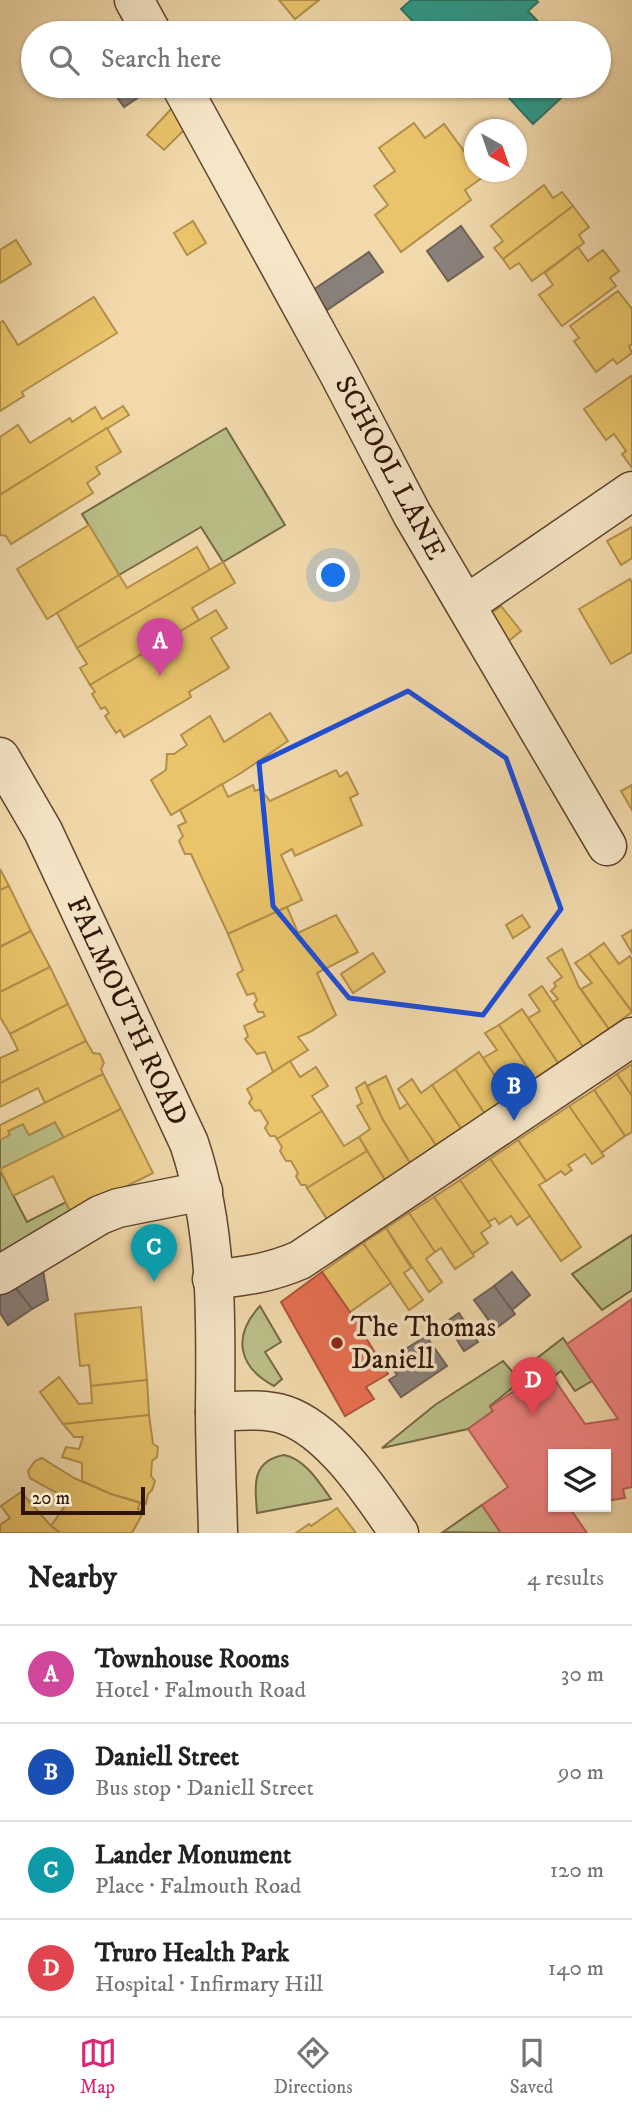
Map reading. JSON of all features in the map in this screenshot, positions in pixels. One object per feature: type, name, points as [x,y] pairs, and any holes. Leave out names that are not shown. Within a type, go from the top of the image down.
[{"type":"street","points":[[134,0],[145,21]]},
{"type":"street","name":"SCHOOL LANE","points":[[188,98],[339,374],[412,514],[607,846]]},
{"type":"street","points":[[467,604],[632,491]]},
{"type":"street","name":"FALMOUTH ROAD","points":[[0,757],[43,831],[189,1143],[203,1191],[210,1227],[217,1332],[215,1412],[218,1533]]},
{"type":"street","points":[[212,1279],[252,1276],[300,1260],[632,1037]]},
{"type":"street","points":[[0,1275],[100,1215],[118,1208],[203,1191]]},
{"type":"street","points":[[215,1412],[243,1411],[284,1415],[315,1432],[355,1473],[399,1533]]},
{"type":"highlighted area","points":[[408,691],[506,758],[561,909],[483,1015],[349,998],[273,906],[259,763]]},
{"type":"green space","points":[[226,428],[285,525],[223,562],[201,527],[119,575],[82,514]]},
{"type":"green space","points":[[55,1122],[64,1138],[0,1170],[0,1140],[8,1131],[23,1124],[29,1135]]},
{"type":"green space","points":[[0,1170],[27,1222],[66,1202],[72,1215],[0,1259]]},
{"type":"green space","points":[[632,1235],[632,1290],[602,1310],[572,1274]]},
{"type":"green space","points":[[260,1306],[281,1342],[265,1352],[282,1379],[274,1386],[253,1370],[243,1350],[245,1328]]},
{"type":"green space","points":[[563,1338],[592,1381],[575,1391],[561,1371],[553,1377],[550,1373],[542,1377],[532,1362]]},
{"type":"green space","points":[[503,1361],[515,1375],[522,1370],[527,1376],[490,1406],[493,1411],[468,1429],[382,1448],[435,1405]]},
{"type":"green space","points":[[284,1455],[305,1466],[331,1499],[257,1513],[256,1484],[260,1469],[273,1458]]},
{"type":"green space","points":[[482,1505],[501,1533],[443,1532]]},
{"type":"building: Homes","points":[[279,0],[319,0],[295,19]]},
{"type":"building: Homes","points":[[172,108],[189,125],[164,150],[147,135]]},
{"type":"building: Homes","points":[[414,123],[425,138],[444,124],[464,151],[464,182],[476,182],[465,190],[471,200],[401,252],[375,215],[388,205],[374,186],[395,171],[379,148]]},
{"type":"building: Homes","points":[[544,185],[553,198],[562,192],[573,206],[503,259],[494,248],[503,241],[491,226]]},
{"type":"building: Homes","points":[[573,206],[589,227],[579,235],[584,243],[532,281],[519,263],[510,269],[503,259]]},
{"type":"building: Homes","points":[[193,221],[206,243],[187,255],[174,233]]},
{"type":"building: Homes","points":[[16,240],[31,264],[0,283],[0,250]]},
{"type":"building: Homes","points":[[578,247],[588,261],[603,250],[619,271],[610,278],[616,286],[562,326],[539,295],[553,285],[545,273]]},
{"type":"building: Homes","points":[[618,291],[632,309],[632,344],[629,346],[632,353],[617,364],[613,359],[596,372],[574,341],[579,338],[570,326]]},
{"type":"building: Homes","points":[[94,297],[117,333],[22,392],[24,396],[0,411],[0,323],[3,321],[18,345]]},
{"type":"building: Homes","points":[[631,376],[632,468],[622,454],[626,451],[614,434],[606,440],[584,409]]},
{"type":"building: Homes","points":[[123,406],[129,415],[0,495],[0,437],[18,425],[30,443],[70,418],[72,422],[95,407],[102,419]]},
{"type":"building: Homes","points":[[107,428],[121,452],[96,467],[100,474],[87,483],[93,493],[11,544],[6,536],[0,535],[0,495]]},
{"type":"building: Homes","points":[[89,525],[119,575],[47,619],[17,569]]},
{"type":"building: Homes","points":[[632,527],[632,558],[621,565],[607,541]]},
{"type":"building: Homes","points":[[197,547],[210,570],[77,648],[57,613],[119,575],[127,588]]},
{"type":"building: Homes","points":[[223,562],[235,583],[192,608],[199,620],[90,685],[80,668],[87,664],[77,648]]},
{"type":"building: Homes","points":[[630,579],[632,652],[611,664],[579,609]]},
{"type":"building: Homes","points":[[501,606],[521,631],[505,644],[485,618]]},
{"type":"building: Homes","points":[[216,610],[227,628],[211,638],[229,668],[189,692],[191,697],[124,737],[120,730],[116,733],[105,716],[109,713],[105,707],[101,709],[90,685]]},
{"type":"building: Homes","points":[[270,713],[288,741],[171,815],[151,780],[166,770],[167,754],[174,754],[187,745],[181,735],[210,716],[224,742]]},
{"type":"building: Homes","points":[[336,770],[340,777],[347,772],[358,794],[350,798],[362,825],[295,856],[292,849],[281,855],[302,900],[228,934],[191,854],[185,854],[179,841],[183,836],[178,826],[186,822],[180,810],[222,784],[228,797],[253,785],[255,791],[260,789],[270,801]]},
{"type":"building: Homes","points":[[632,785],[632,810],[621,791]]},
{"type":"building: Homes","points":[[0,869],[9,886],[0,890]]},
{"type":"building: Homes","points":[[9,886],[31,931],[0,947],[0,890]]},
{"type":"building: Homes","points":[[287,907],[298,933],[336,915],[358,952],[317,973],[336,1015],[298,1037],[308,1050],[273,1072],[265,1052],[257,1054],[245,1039],[248,1036],[244,1026],[265,1016],[263,1012],[258,1012],[254,1004],[257,1000],[254,993],[247,995],[237,974],[243,970],[228,934]]},
{"type":"building: Homes","points":[[522,915],[530,927],[513,938],[506,925]]},
{"type":"building: Homes","points":[[632,930],[632,953],[622,936]]},
{"type":"building: Homes","points":[[31,931],[50,967],[0,992],[0,947]]},
{"type":"building: Homes","points":[[604,943],[619,964],[630,956],[632,960],[632,1012],[589,954]]},
{"type":"building: Homes","points":[[562,949],[579,987],[609,1029],[583,1047],[553,1002],[558,999],[551,991],[556,986],[554,983],[562,977],[547,958]]},
{"type":"building: Homes","points":[[373,953],[385,972],[353,993],[341,974]]},
{"type":"building: Homes","points":[[589,954],[632,1012],[609,1029],[581,989],[592,983],[575,963]]},
{"type":"building: Homes","points":[[50,967],[68,1004],[10,1034],[0,1017],[0,992]]},
{"type":"building: Homes","points":[[542,986],[583,1047],[558,1063],[528,1018],[540,1011],[529,995]]},
{"type":"building: Homes","points":[[68,1004],[86,1041],[0,1083],[0,1058],[18,1050],[10,1034]]},
{"type":"building: Homes","points":[[522,1009],[558,1063],[535,1079],[499,1025]]},
{"type":"building: Homes","points":[[499,1025],[535,1079],[509,1097],[483,1058],[497,1050],[485,1033]]},
{"type":"building: Homes","points":[[86,1041],[93,1053],[100,1054],[104,1063],[101,1069],[103,1074],[45,1103],[38,1088],[0,1107],[0,1083]]},
{"type":"building: Homes","points":[[479,1052],[509,1097],[485,1114],[455,1069]]},
{"type":"building: Homes","points":[[290,1061],[300,1077],[316,1067],[328,1086],[312,1096],[322,1111],[277,1139],[270,1136],[265,1128],[268,1123],[260,1110],[255,1111],[249,1103],[252,1098],[247,1089]]},
{"type":"building: Homes","points":[[632,1064],[632,1096],[617,1074]]},
{"type":"building: Homes","points":[[455,1069],[485,1114],[461,1129],[432,1085]]},
{"type":"building: Homes","points":[[103,1074],[121,1109],[64,1138],[55,1122],[29,1135],[23,1124],[8,1131],[10,1135],[0,1140],[0,1125]]},
{"type":"building: Homes","points":[[617,1074],[632,1096],[632,1132],[625,1136],[594,1090]]},
{"type":"building: Homes","points":[[386,1076],[400,1109],[408,1103],[436,1145],[410,1163],[383,1120],[367,1086]]},
{"type":"building: Homes","points":[[412,1079],[421,1093],[432,1085],[461,1129],[436,1145],[398,1089]]},
{"type":"building: Homes","points":[[365,1082],[383,1120],[410,1163],[385,1180],[359,1137],[370,1129],[357,1106],[362,1103],[356,1088]]},
{"type":"building: Homes","points":[[594,1090],[625,1136],[601,1153],[569,1106]]},
{"type":"building: Homes","points":[[569,1106],[604,1156],[592,1164],[585,1154],[568,1165],[572,1170],[565,1175],[561,1171],[546,1181],[518,1140]]},
{"type":"building: Homes","points":[[121,1109],[153,1173],[95,1202],[70,1211],[53,1176],[13,1196],[0,1169]]},
{"type":"building: Homes","points":[[322,1111],[344,1146],[359,1137],[367,1151],[307,1188],[306,1185],[301,1185],[291,1161],[286,1161],[277,1139]]},
{"type":"building: Homes","points":[[518,1140],[546,1181],[539,1185],[581,1247],[561,1261],[490,1159]]},
{"type":"building: Homes","points":[[367,1151],[385,1180],[327,1219],[307,1188]]},
{"type":"building: Homes","points":[[490,1159],[530,1216],[517,1225],[511,1216],[499,1224],[495,1218],[488,1222],[460,1180]]},
{"type":"building: Homes","points":[[460,1180],[491,1226],[481,1233],[488,1243],[472,1254],[434,1197]]},
{"type":"building: Homes","points":[[434,1197],[474,1256],[455,1269],[441,1248],[435,1252],[409,1213]]},
{"type":"building: Homes","points":[[409,1213],[435,1252],[426,1259],[442,1282],[429,1292],[386,1228]]},
{"type":"building: Homes","points":[[386,1228],[411,1268],[404,1273],[423,1300],[409,1310],[363,1243]]},
{"type":"building: Homes","points":[[363,1243],[391,1283],[350,1312],[322,1272]]},
{"type":"building: Homes","points":[[141,1307],[147,1380],[91,1386],[89,1365],[80,1366],[75,1314]]},
{"type":"building: Homes","points":[[59,1377],[79,1404],[92,1403],[91,1386],[147,1380],[149,1415],[63,1424],[40,1392]]},
{"type":"building: Homes","points":[[149,1415],[153,1444],[158,1447],[157,1457],[152,1461],[151,1476],[155,1481],[146,1504],[111,1494],[82,1481],[82,1463],[62,1457],[66,1447],[79,1449],[83,1437],[74,1437],[63,1424]]},
{"type":"building: Homes","points":[[42,1458],[74,1478],[140,1503],[138,1509],[144,1511],[132,1533],[60,1533],[51,1526],[69,1500],[30,1478],[28,1471],[35,1461]]},
{"type":"building: Homes","points":[[21,1492],[60,1533],[0,1533],[0,1525],[10,1518],[1,1506]]},
{"type":"building: Homes","points":[[337,1508],[356,1533],[296,1533],[309,1524],[311,1526]]},
{"type":"building: Shops","name":"The Thomas Daniell","points":[[322,1272],[388,1374],[366,1387],[374,1399],[345,1416],[281,1302]]},
{"type":"building: Schools","points":[[411,0],[538,2],[528,11],[538,21],[412,21],[401,9]]},
{"type":"building: Schools","points":[[509,98],[561,98],[533,124]]},
{"type":"building: Health","points":[[632,1299],[632,1487],[623,1489],[625,1498],[611,1500],[611,1449],[548,1449],[548,1512],[572,1512],[587,1533],[501,1533],[482,1505],[508,1487],[468,1429],[493,1411],[490,1407],[520,1387],[523,1391],[550,1373],[585,1424],[618,1419],[567,1344]]},
{"type":"building: Industry","points":[[118,98],[137,98],[124,107]]},
{"type":"building: Industry","points":[[461,226],[483,257],[448,281],[427,251]]},
{"type":"building: Industry","points":[[369,252],[383,272],[327,310],[313,290]]},
{"type":"building: Industry","points":[[42,1264],[48,1300],[32,1309],[11,1282]]},
{"type":"building: Industry","points":[[512,1272],[530,1295],[512,1310],[494,1286]]},
{"type":"building: Industry","points":[[11,1282],[32,1309],[8,1325],[0,1313],[0,1290]]},
{"type":"building: Industry","points":[[494,1286],[515,1314],[495,1329],[474,1300]]},
{"type":"building: Industry","points":[[459,1313],[478,1342],[464,1351],[446,1322]]},
{"type":"building: Industry","points":[[426,1336],[447,1366],[401,1397],[389,1380],[397,1375],[387,1361]]},
{"type":"place","name":"Townhouse Rooms","points":[[160,676]]},
{"type":"place","name":"Daniell Street","points":[[514,1121]]},
{"type":"place","name":"Lander Monument","points":[[154,1282]]},
{"type":"place","name":"The Thomas Daniell","points":[[337,1343]]},
{"type":"place","name":"Truro Health Park","points":[[533,1415]]}]
